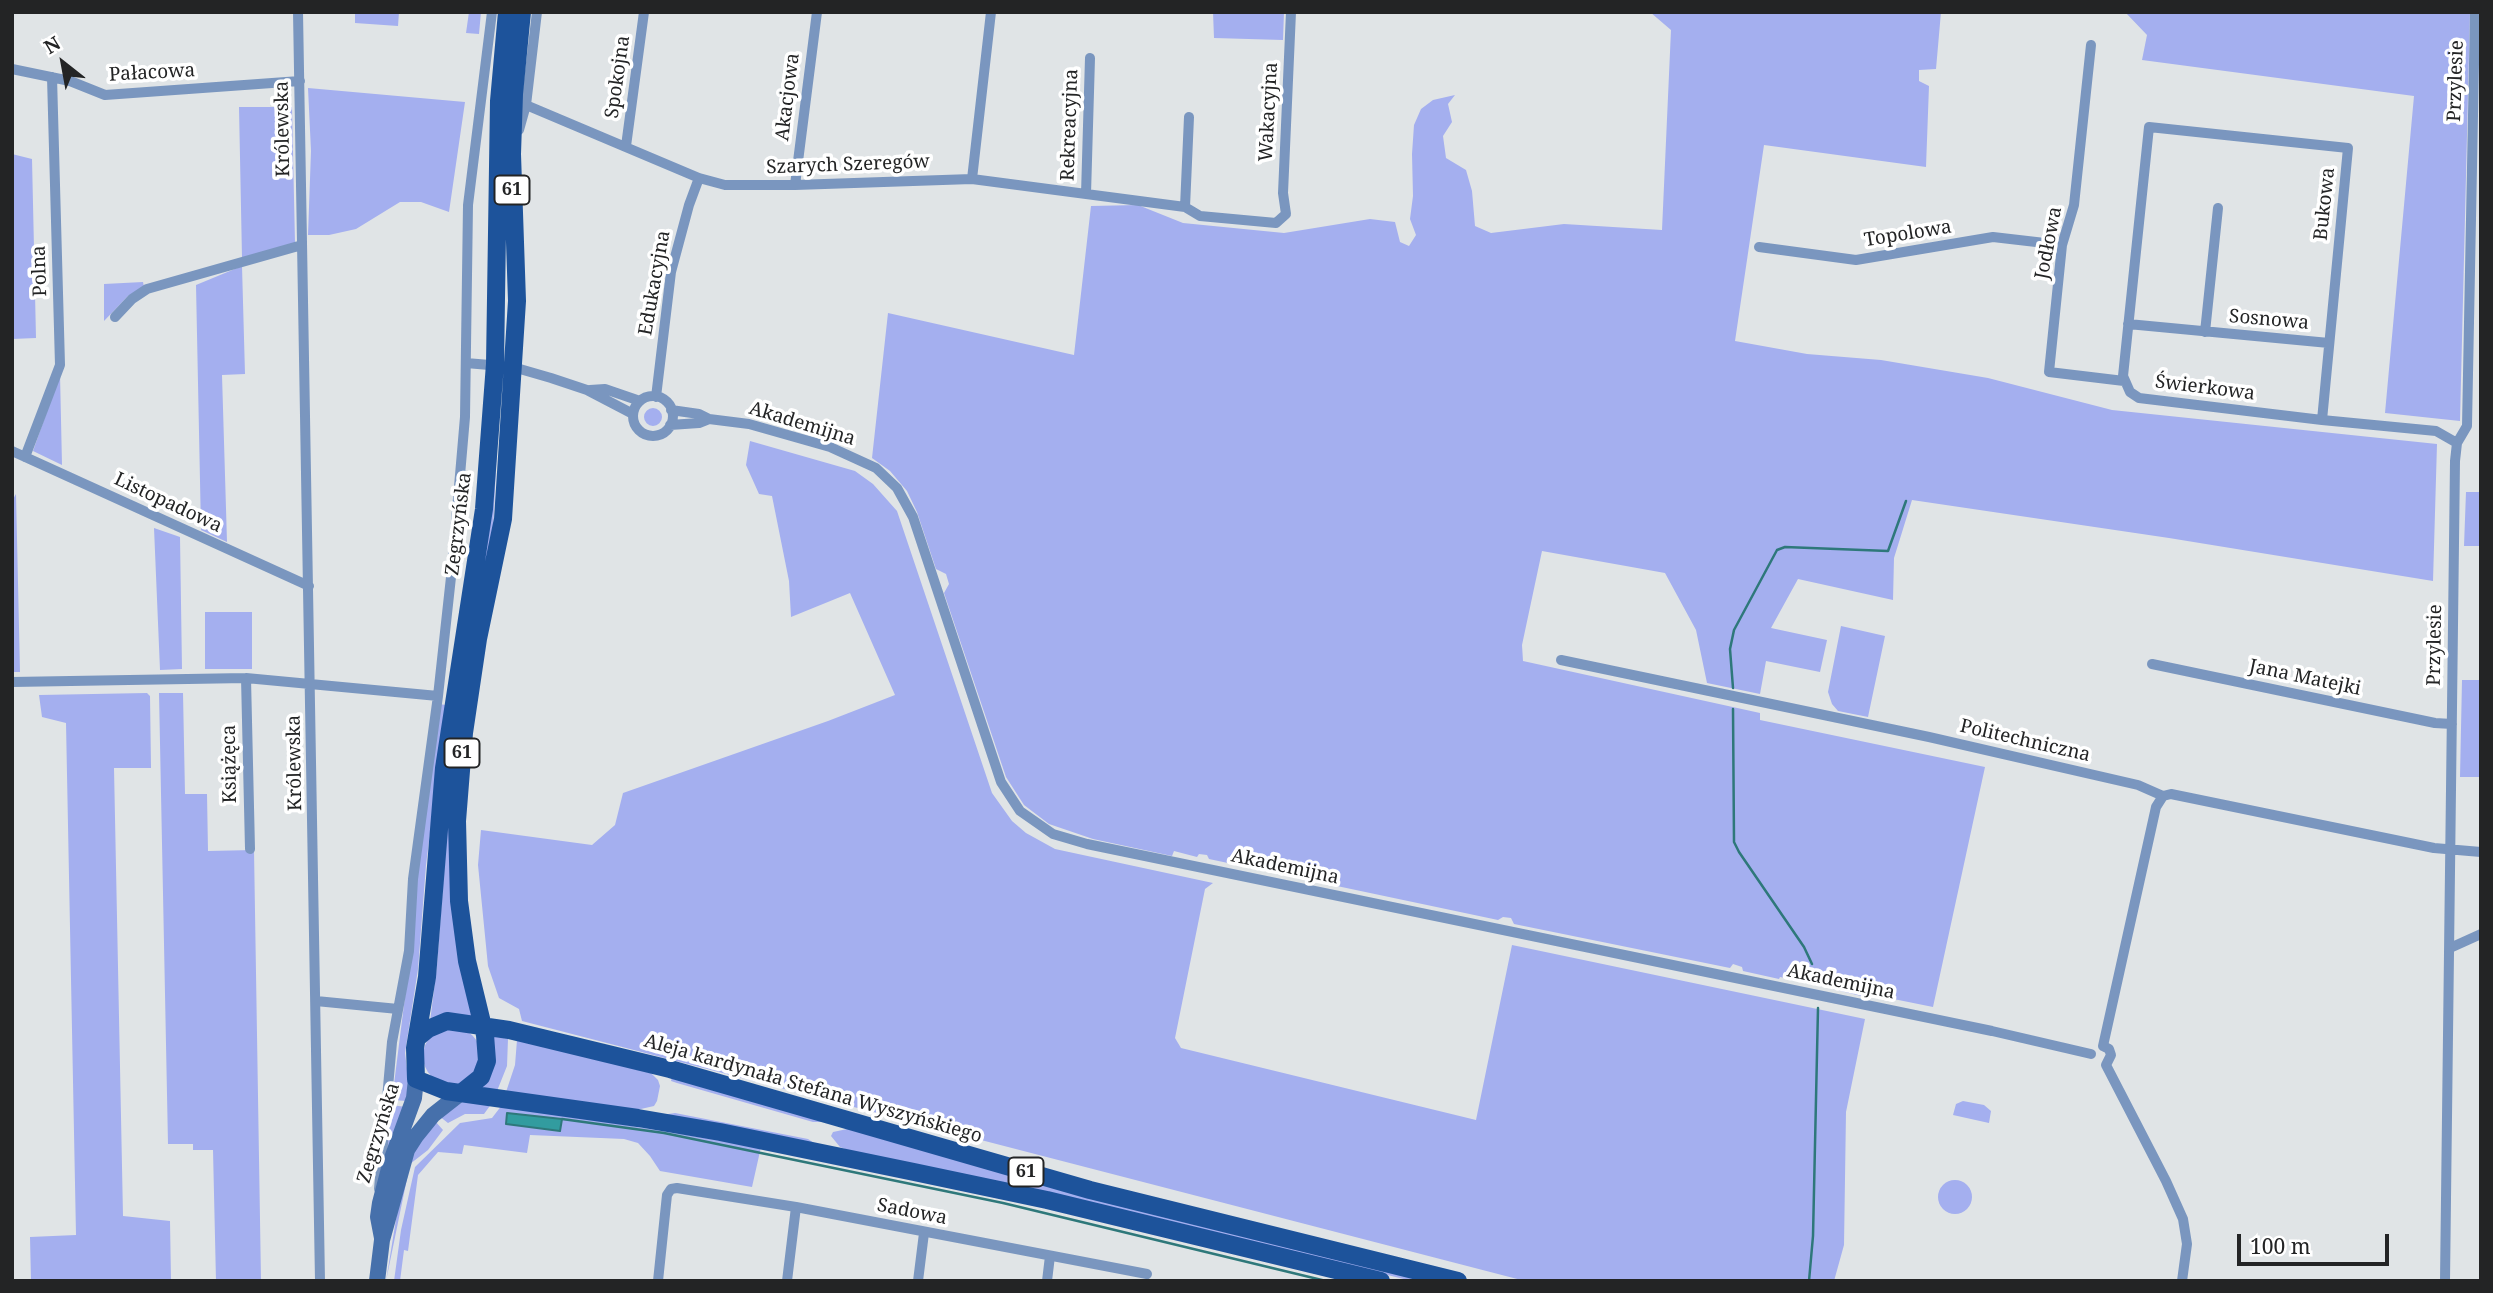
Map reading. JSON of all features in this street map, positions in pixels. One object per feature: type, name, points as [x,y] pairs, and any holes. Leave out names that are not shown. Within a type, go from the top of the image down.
[{"type":"main road","name":"Zegrzyńska","points":[[417,1038],[426,977],[444,768],[484,509],[495,364],[499,101],[508,12]]},
{"type":"main road","name":"Zegrzyńska","points":[[482,1025],[467,961],[459,901],[457,821],[468,706],[478,639],[503,519],[517,301],[512,154],[514,94],[522,12]]},
{"type":"main road","points":[[416,1079],[414,1053],[417,1038],[428,1028],[447,1021],[482,1025],[488,1061],[478,1080],[461,1093]]},
{"type":"main road","name":"Aleja kardynała Stefana Wyszyńskiego","points":[[482,1025],[670,1069],[1110,1195],[1458,1281]]},
{"type":"main road","name":"Zegrzyńska","points":[[382,1240],[378,1217],[380,1203],[391,1161],[414,1098],[416,1079]]},
{"type":"main road","name":"61","points":[[416,1079],[436,1088],[461,1093],[627,1116],[1047,1200],[1381,1281]]},
{"type":"main road","name":"Zegrzyńska","points":[[377,1281],[382,1240],[402,1165],[411,1143],[433,1115],[461,1093]]},
{"type":"street","name":"Królewska","points":[[298,12],[320,1281]]},
{"type":"street","points":[[380,1203],[379,1174],[392,1042],[409,951],[413,879],[438,696],[463,456],[468,205],[492,12]]},
{"type":"street","points":[[512,154],[526,105],[537,12]]},
{"type":"street","name":"Spokojna","points":[[626,146],[645,12]]},
{"type":"street","name":"Akacjowa","points":[[795,186],[817,12]]},
{"type":"street","points":[[972,179],[991,12]]},
{"type":"street","name":"Wakacyjna","points":[[1286,214],[1283,193],[1291,12]]},
{"type":"street","name":"Przylesie","points":[[2445,1281],[2457,443],[2467,426],[2477,76],[2476,12]]},
{"type":"street","name":"Jodłowa","points":[[2091,45],[2074,205],[2062,245],[2049,372],[2124,382]]},
{"type":"street","name":"Rekreacyjna","points":[[1086,194],[1090,58]]},
{"type":"street","name":"Pałacowa","points":[[12,69],[70,80],[105,95],[300,81]]},
{"type":"street","name":"Polna","points":[[25,457],[60,365],[52,77]]},
{"type":"street","name":"Szarych Szeregów","points":[[526,105],[699,178],[725,185],[795,186],[972,179],[1185,207],[1199,216],[1276,223],[1286,214]]},
{"type":"street","points":[[1185,207],[1189,117]]},
{"type":"street","name":"Bukowa","points":[[2128,324],[2149,127],[2348,148],[2322,420]]},
{"type":"street","name":"Edukacyjna","points":[[656,397],[671,272],[699,178]]},
{"type":"street","name":"Sosnowa","points":[[2206,332],[2218,208]]},
{"type":"street","name":"Topolowa","points":[[1759,247],[1856,260],[1993,237],[2062,245]]},
{"type":"street","points":[[115,317],[132,299],[147,289],[302,245]]},
{"type":"street","points":[[2124,382],[2128,324]]},
{"type":"street","name":"Sosnowa","points":[[2128,324],[2329,343]]},
{"type":"street","points":[[466,363],[513,368],[587,390],[633,414]]},
{"type":"street","name":"Świerkowa","points":[[2124,382],[2127,389],[2139,398],[2436,431],[2457,443]]},
{"type":"street","points":[[587,390],[606,389],[640,401],[656,397],[664,400],[671,410],[670,425],[660,434],[646,435],[635,426],[633,414],[640,401]]},
{"type":"street","name":"Akademijna","points":[[671,410],[699,414],[709,419],[749,424],[830,447],[876,468],[897,488],[913,517],[1001,782],[1011,800],[1025,815],[1053,834],[1087,844],[1992,1031],[2091,1054]]},
{"type":"street","name":"Akademijna","points":[[670,425],[699,423],[709,419]]},
{"type":"street","name":"Listopadowa","points":[[12,451],[309,586]]},
{"type":"street","name":"Politechniczna","points":[[1561,660],[1949,741],[2138,785],[2163,796],[2171,794],[2450,851],[2481,852]]},
{"type":"street","name":"Jana Matejki","points":[[2152,664],[2435,723],[2452,724]]},
{"type":"street","points":[[12,682],[246,678],[438,696]]},
{"type":"street","name":"Książęca","points":[[246,678],[250,849]]},
{"type":"street","points":[[2103,1046],[2156,807],[2163,796]]},
{"type":"street","points":[[2450,948],[2481,934]]},
{"type":"street","points":[[316,1001],[398,1009]]},
{"type":"street","points":[[2103,1046],[2109,1049],[2111,1055],[2106,1065],[2094,1064],[2091,1054],[2095,1047],[2103,1046]]},
{"type":"street","points":[[2106,1065],[2183,1219],[2187,1244],[2182,1281]]},
{"type":"street","name":"Sadowa","points":[[658,1281],[667,1195],[671,1189],[677,1188],[796,1207],[1147,1273]]},
{"type":"street","points":[[787,1281],[796,1207]]},
{"type":"street","points":[[918,1281],[924,1233]]},
{"type":"street","points":[[1047,1281],[1050,1256]]},
{"type":"shaded area","points":[[355,12],[399,12],[398,26],[355,23]]},
{"type":"shaded area","points":[[469,12],[481,12],[479,34],[466,33]]},
{"type":"shaded area","points":[[1213,12],[1284,12],[1283,40],[1214,38]]},
{"type":"shaded area","points":[[1650,12],[1941,12],[1936,69],[1919,70],[1919,81],[1929,86],[1926,167],[1764,145],[1735,341],[1807,354],[1881,360],[1988,378],[2112,410],[2437,444],[2433,581],[1912,500],[1894,558],[1893,600],[1798,579],[1771,628],[1827,640],[1820,672],[1766,661],[1760,694],[1707,683],[1696,630],[1665,573],[1542,551],[1522,645],[1523,661],[1760,713],[1760,720],[1985,767],[1933,1007],[1869,994],[1861,996],[1801,981],[1801,978],[1792,975],[1791,979],[1779,979],[1743,971],[1742,967],[1733,964],[1730,968],[1514,924],[1511,918],[1503,917],[1498,920],[1209,859],[1207,855],[1199,854],[1197,857],[1174,851],[1172,856],[1093,839],[1049,824],[1024,805],[1006,777],[944,593],[949,584],[946,574],[936,569],[907,491],[890,471],[872,458],[888,313],[1074,355],[1091,206],[1138,205],[1183,223],[1284,233],[1370,219],[1395,222],[1400,242],[1409,246],[1416,235],[1410,219],[1414,125],[1421,109],[1433,100],[1455,95],[1448,104],[1452,122],[1443,136],[1446,158],[1466,170],[1472,191],[1475,226],[1491,233],[1564,224],[1662,230],[1671,30]]},
{"type":"shaded area","points":[[2125,12],[2470,12],[2460,421],[2385,413],[2414,96],[2142,60],[2147,35]]},
{"type":"shaded area","points":[[308,88],[465,102],[449,212],[421,202],[400,202],[356,229],[329,235],[308,235],[311,151]]},
{"type":"shaded area","points":[[239,107],[292,107],[295,243],[242,258]]},
{"type":"shaded area","points":[[12,154],[32,159],[36,338],[12,339]]},
{"type":"shaded area","points":[[242,266],[245,374],[222,375],[227,542],[201,530],[196,285]]},
{"type":"shaded area","points":[[143,282],[144,287],[128,296],[104,321],[104,284]]},
{"type":"shaded area","points":[[60,374],[62,465],[33,451]]},
{"type":"shaded area","points":[[499,404],[493,531],[462,693],[450,822],[457,935],[473,1019],[447,1016],[430,1022],[437,965],[452,762],[460,694],[487,540]]},
{"type":"shaded area","points":[[649,408],[657,408],[662,417],[660,424],[649,426],[644,421],[644,413]]},
{"type":"shaded area","points":[[750,441],[855,471],[873,484],[897,511],[992,793],[1012,821],[1026,833],[1055,849],[1213,883],[1205,889],[1175,1038],[1181,1048],[1476,1120],[1512,945],[1865,1019],[1846,1112],[1844,1245],[1834,1281],[1525,1281],[522,1021],[519,1009],[499,998],[488,966],[478,865],[481,830],[592,845],[615,825],[623,793],[895,695],[850,593],[791,617],[789,581],[772,496],[759,494],[746,465]]},
{"type":"shaded area","points":[[2466,492],[2481,492],[2481,546],[2464,546]]},
{"type":"shaded area","points":[[16,494],[20,672],[12,672],[12,501]]},
{"type":"shaded area","points":[[154,528],[180,537],[182,669],[160,670]]},
{"type":"shaded area","points":[[205,612],[252,612],[252,669],[205,669]]},
{"type":"shaded area","points":[[1841,626],[1885,636],[1868,717],[1838,711],[1828,692]]},
{"type":"shaded area","points":[[2462,680],[2481,680],[2481,777],[2460,777]]},
{"type":"shaded area","points":[[147,693],[150,696],[151,768],[114,768],[123,1216],[170,1221],[171,1281],[31,1281],[30,1237],[76,1235],[66,723],[42,717],[39,695]]},
{"type":"shaded area","points":[[159,693],[183,693],[185,794],[207,794],[208,851],[254,850],[261,1281],[216,1281],[213,1150],[193,1150],[193,1144],[168,1144]]},
{"type":"shaded area","points":[[439,704],[446,705],[426,865],[418,969],[405,1053],[409,1085],[407,1101],[392,1100],[408,973],[418,854]]},
{"type":"shaded area","points":[[452,1027],[468,1032],[476,1040],[481,1056],[476,1072],[468,1080],[452,1085],[436,1080],[428,1072],[423,1056],[428,1040],[436,1032]]},
{"type":"shaded area","points":[[492,1035],[508,1039],[507,1066],[497,1091],[481,1089],[495,1061]]},
{"type":"shaded area","points":[[517,1040],[651,1073],[660,1086],[657,1101],[654,1106],[632,1111],[506,1092],[515,1065]]},
{"type":"shaded area","points":[[672,1076],[824,1122],[813,1122],[677,1083],[671,1081]]},
{"type":"shaded area","points":[[464,1101],[492,1103],[484,1114],[465,1114],[448,1123],[439,1116]]},
{"type":"shaded area","points":[[1963,1101],[1984,1105],[1991,1111],[1989,1123],[1953,1115],[1956,1104]]},
{"type":"shaded area","points":[[391,1105],[406,1107],[381,1167]]},
{"type":"shaded area","points":[[502,1105],[761,1147],[752,1187],[660,1171],[638,1143],[624,1139],[530,1135],[527,1153],[464,1145],[462,1154],[438,1152],[418,1175],[408,1251],[404,1250],[400,1281],[394,1281],[401,1230],[415,1167],[460,1123],[492,1118]]},
{"type":"shaded area","points":[[507,1113],[562,1119],[560,1131],[506,1124]]},
{"type":"shaded area","points":[[675,1113],[808,1139],[817,1145],[662,1115]]},
{"type":"shaded area","points":[[435,1121],[443,1130],[428,1150],[410,1164],[386,1281],[399,1201],[412,1153]]},
{"type":"shaded area","points":[[852,1128],[1446,1281],[1412,1281],[1093,1203],[850,1151],[840,1147],[831,1136],[833,1132]]},
{"type":"shaded area","points":[[1955,1180],[1967,1185],[1972,1197],[1967,1209],[1955,1214],[1943,1209],[1938,1197],[1943,1185]]},
{"type":"waterway","points":[[1733,688],[1730,649],[1734,630],[1777,550],[1785,547],[1888,551],[1906,501]]},
{"type":"waterway","points":[[1733,709],[1734,842],[1804,947],[1812,964]]},
{"type":"waterway","points":[[1817,977],[1818,984]]},
{"type":"waterway","points":[[1809,1281],[1813,1236],[1818,1008]]},
{"type":"waterway","points":[[562,1119],[664,1133],[1003,1203],[1326,1281]]}]
